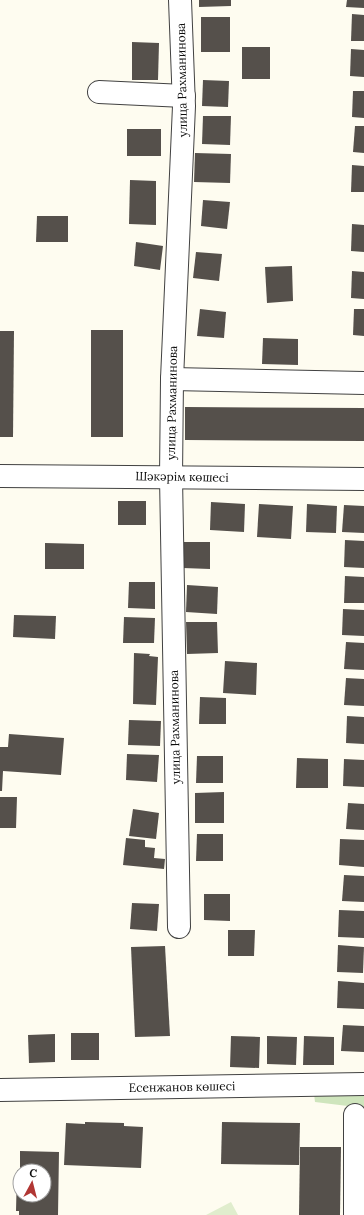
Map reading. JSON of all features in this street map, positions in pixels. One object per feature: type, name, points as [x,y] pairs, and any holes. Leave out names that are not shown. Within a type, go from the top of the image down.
[{"type":"street","name":"улица Рахманинова","points":[[179,927],[171,477],[172,379],[184,96],[180,0]]},
{"type":"street","points":[[99,92],[184,96]]},
{"type":"street","points":[[172,379],[364,383]]},
{"type":"street","name":"Шәкәрім көшесі","points":[[0,476],[364,479]]},
{"type":"street","name":"Есенжанов көшесі","points":[[0,1090],[364,1084]]},
{"type":"street","points":[[355,1115],[355,1215]]},
{"type":"green space","points":[[364,1084],[364,1108],[315,1102],[313,1085]]},
{"type":"green space","points":[[231,1202],[238,1215],[206,1215]]},
{"type":"building","points":[[199,0],[231,0],[231,6],[199,7]]},
{"type":"building","points":[[347,0],[364,0],[364,8],[346,7]]},
{"type":"building","points":[[352,14],[364,15],[364,41],[351,41]]},
{"type":"building","points":[[201,17],[230,17],[230,52],[201,52]]},
{"type":"building","points":[[132,42],[159,43],[158,80],[132,80]]},
{"type":"building","points":[[242,47],[270,47],[270,79],[242,79]]},
{"type":"building","points":[[351,49],[364,50],[364,77],[350,76]]},
{"type":"building","points":[[203,80],[229,81],[228,107],[202,106]]},
{"type":"building","points":[[353,91],[364,91],[364,118],[352,117]]},
{"type":"building","points":[[203,116],[231,116],[230,145],[202,144]]},
{"type":"building","points":[[355,126],[364,126],[364,153],[353,152]]},
{"type":"building","points":[[127,129],[161,129],[161,156],[127,156]]},
{"type":"building","points":[[195,153],[231,154],[230,183],[194,182]]},
{"type":"building","points":[[352,165],[364,166],[364,192],[351,192]]},
{"type":"building","points":[[130,180],[156,181],[156,225],[129,224]]},
{"type":"building","points":[[203,200],[230,202],[227,229],[201,226]]},
{"type":"building","points":[[37,216],[68,216],[68,242],[36,242]]},
{"type":"building","points":[[352,224],[364,225],[364,252],[351,251]]},
{"type":"building","points":[[136,242],[163,246],[160,270],[134,266]]},
{"type":"building","points":[[196,252],[222,254],[219,281],[193,278]]},
{"type":"building","points":[[292,266],[293,301],[267,303],[265,267]]},
{"type":"building","points":[[352,271],[364,272],[364,299],[351,298]]},
{"type":"building","points":[[200,309],[226,312],[224,338],[197,336]]},
{"type":"building","points":[[354,309],[364,309],[364,336],[353,335]]},
{"type":"building","points":[[91,330],[123,330],[123,437],[91,437]]},
{"type":"building","points":[[0,331],[14,331],[13,437],[0,437]]},
{"type":"building","points":[[263,338],[298,339],[298,365],[262,364]]},
{"type":"building","points":[[185,407],[364,408],[364,441],[185,440]]},
{"type":"building","points":[[118,501],[146,501],[146,525],[118,525]]},
{"type":"building","points":[[211,502],[245,504],[244,532],[210,530]]},
{"type":"building","points":[[259,504],[293,506],[291,539],[257,537]]},
{"type":"building","points":[[307,504],[337,506],[336,533],[306,532]]},
{"type":"building","points":[[344,505],[364,506],[364,533],[342,532]]},
{"type":"building","points":[[345,540],[364,541],[364,568],[344,567]]},
{"type":"building","points":[[183,542],[210,542],[210,569],[183,568]]},
{"type":"building","points":[[45,543],[84,544],[84,569],[45,569]]},
{"type":"building","points":[[345,576],[364,577],[364,603],[344,603]]},
{"type":"building","points":[[129,582],[155,582],[155,609],[128,608]]},
{"type":"building","points":[[187,585],[218,587],[217,614],[186,612]]},
{"type":"building","points":[[343,609],[364,610],[364,636],[342,635]]},
{"type":"building","points":[[14,615],[56,616],[55,639],[13,637]]},
{"type":"building","points":[[124,617],[155,618],[154,643],[123,643]]},
{"type":"building","points":[[186,622],[217,622],[218,653],[187,654]]},
{"type":"building","points":[[346,642],[364,643],[364,670],[344,669]]},
{"type":"building","points":[[134,653],[150,654],[149,656],[158,657],[156,705],[133,704]]},
{"type":"building","points":[[225,661],[257,663],[256,695],[223,693]]},
{"type":"building","points":[[346,678],[364,679],[364,706],[344,705]]},
{"type":"building","points":[[200,697],[226,698],[226,724],[199,724]]},
{"type":"building","points":[[347,716],[364,717],[364,744],[346,743]]},
{"type":"building","points":[[129,720],[161,721],[160,746],[128,745]]},
{"type":"building","points":[[9,734],[64,738],[61,775],[3,771],[2,791],[0,791],[0,747],[8,747]]},
{"type":"building","points":[[127,754],[159,755],[157,782],[126,780]]},
{"type":"building","points":[[197,756],[223,756],[223,783],[196,783]]},
{"type":"building","points":[[297,758],[328,759],[328,788],[296,788]]},
{"type":"building","points":[[344,759],[364,760],[364,787],[343,786]]},
{"type":"building","points":[[224,792],[224,823],[195,823],[195,793]]},
{"type":"building","points":[[0,797],[17,797],[16,828],[0,828]]},
{"type":"building","points":[[348,803],[364,804],[364,830],[346,829]]},
{"type":"building","points":[[133,809],[159,813],[156,839],[129,836]]},
{"type":"building","points":[[197,834],[223,834],[223,861],[196,861]]},
{"type":"building","points":[[126,838],[145,840],[145,847],[155,848],[154,858],[165,859],[164,869],[123,865]]},
{"type":"building","points":[[340,839],[364,840],[364,867],[339,865]]},
{"type":"building","points":[[344,875],[364,876],[364,902],[342,901]]},
{"type":"building","points":[[204,894],[230,894],[230,921],[204,920]]},
{"type":"building","points":[[132,903],[159,904],[157,931],[130,929]]},
{"type":"building","points":[[339,910],[364,911],[364,938],[338,937]]},
{"type":"building","points":[[228,930],[255,930],[254,956],[228,956]]},
{"type":"building","points":[[338,945],[364,947],[363,973],[337,972]]},
{"type":"building","points":[[165,946],[170,1036],[135,1037],[131,947]]},
{"type":"building","points":[[338,981],[364,983],[364,1009],[337,1008]]},
{"type":"building","points":[[343,1025],[364,1026],[364,1052],[341,1051]]},
{"type":"building","points":[[71,1033],[99,1033],[99,1060],[71,1060]]},
{"type":"building","points":[[55,1034],[55,1062],[29,1063],[28,1035]]},
{"type":"building","points":[[231,1036],[260,1037],[259,1068],[230,1067]]},
{"type":"building","points":[[267,1036],[297,1037],[296,1065],[267,1064]]},
{"type":"building","points":[[304,1036],[334,1037],[334,1065],[303,1065]]},
{"type":"building","points":[[85,1122],[124,1123],[124,1126],[143,1127],[141,1168],[64,1165],[66,1123],[85,1124]]},
{"type":"building","points":[[222,1122],[300,1123],[299,1165],[221,1164]]},
{"type":"building","points":[[300,1147],[341,1147],[340,1215],[299,1215]]},
{"type":"building","points":[[20,1151],[59,1152],[58,1215],[19,1215],[19,1211],[16,1211],[16,1203],[52,1203],[52,1163],[20,1163]]}]
